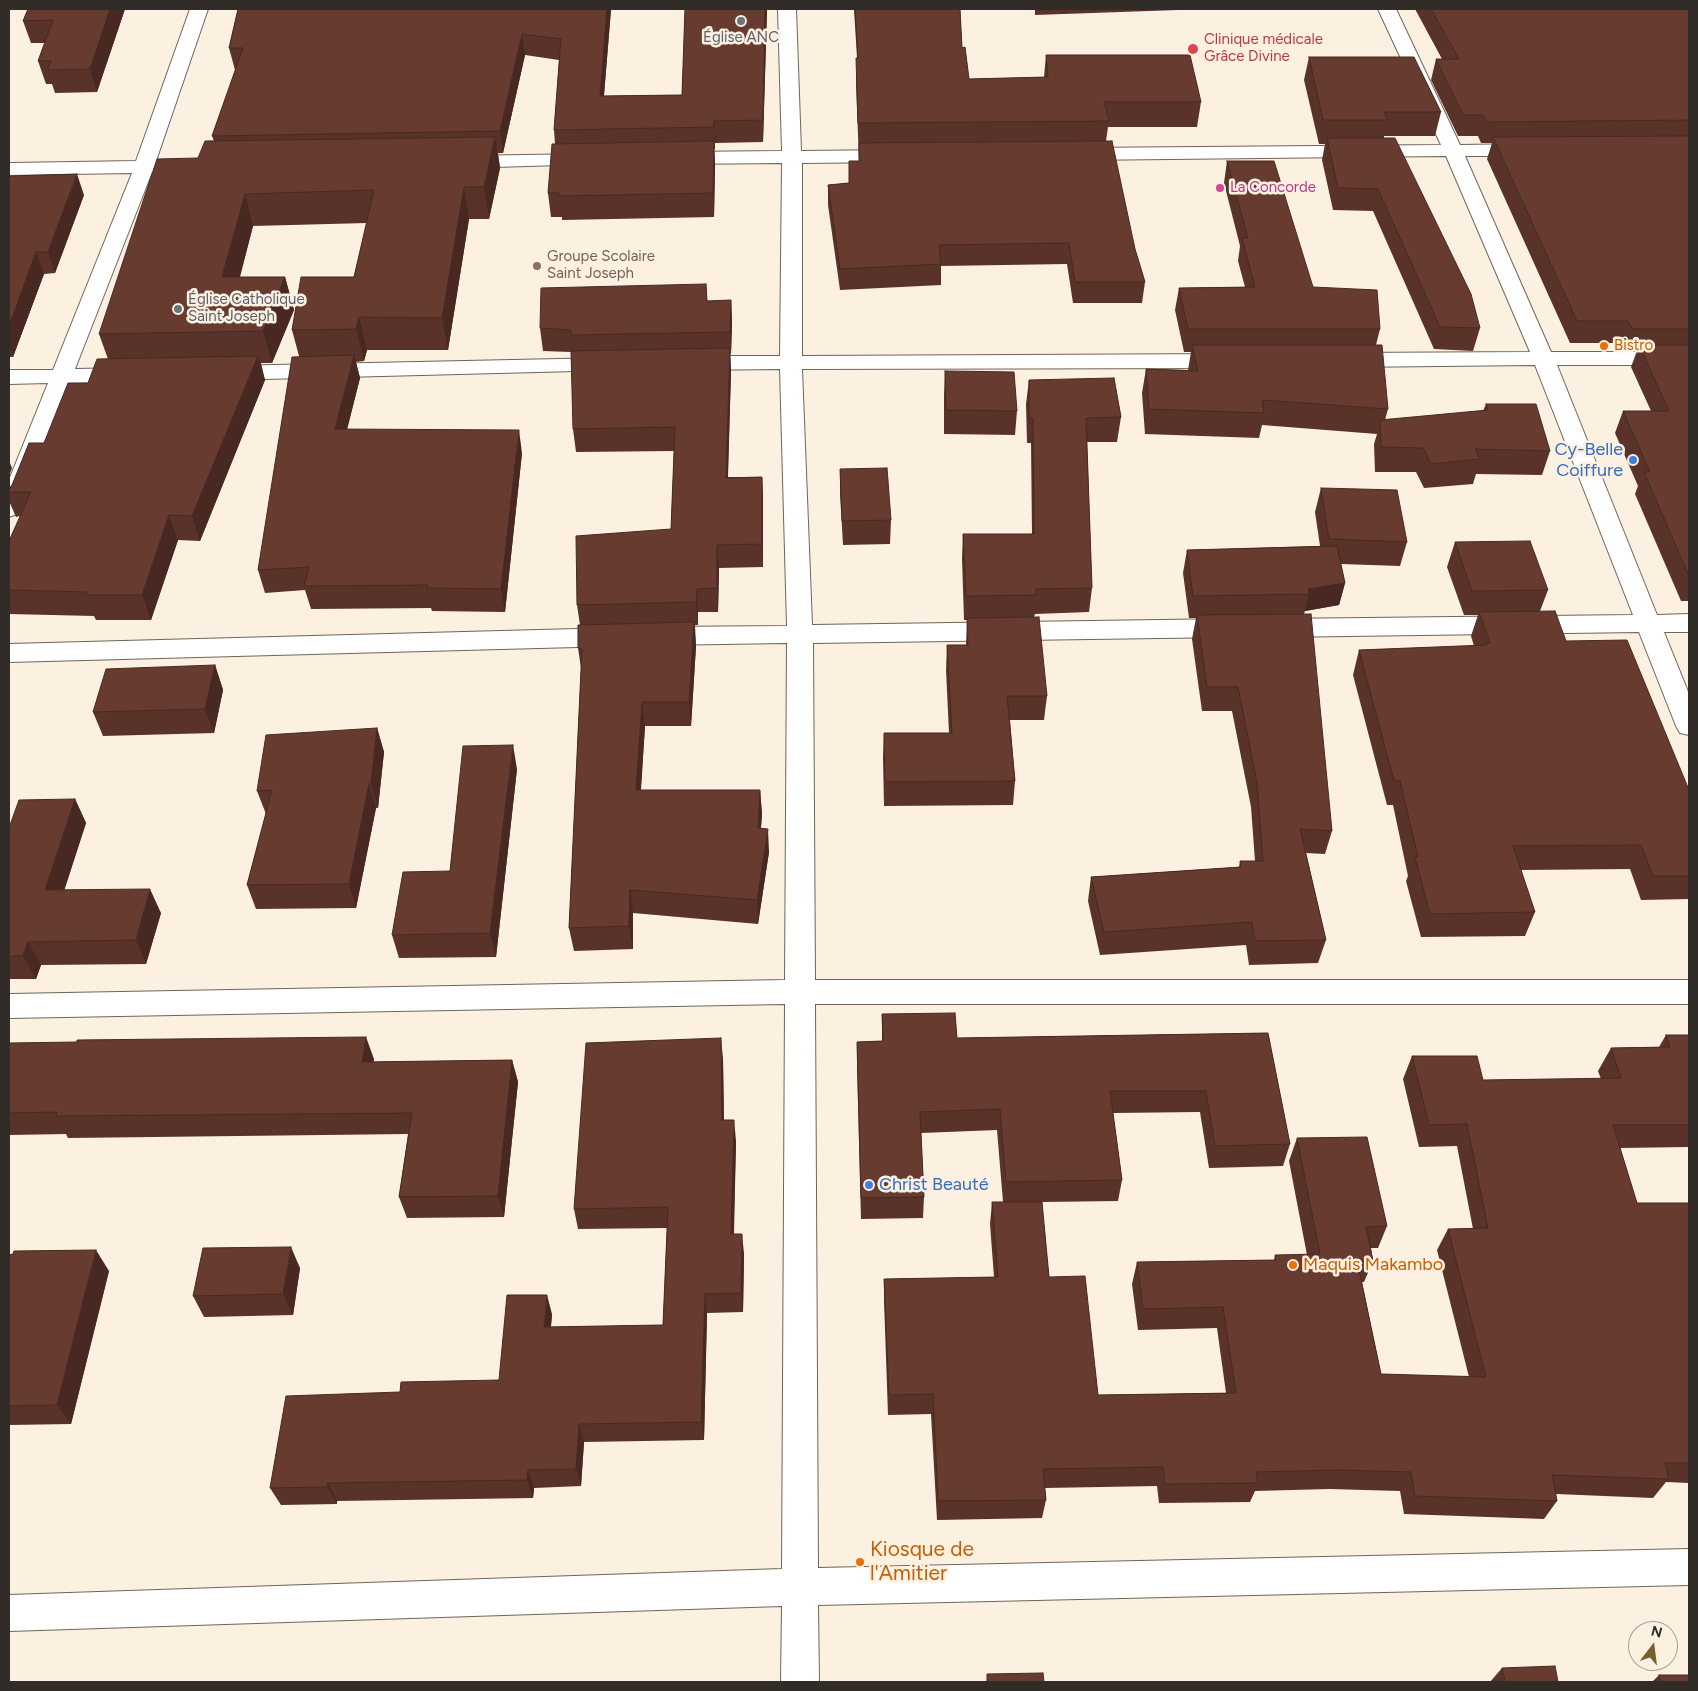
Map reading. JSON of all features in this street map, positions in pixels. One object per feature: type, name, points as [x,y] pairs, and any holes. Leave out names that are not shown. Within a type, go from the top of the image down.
[{"type":"street","points":[[9,509],[144,167],[198,9]]},
{"type":"street","points":[[787,9],[792,156],[791,361],[800,633],[801,992],[798,1587],[800,1682]]},
{"type":"street","points":[[1387,9],[1453,151],[1544,360],[1689,726]]},
{"type":"street","points":[[1058,154],[1551,150]]},
{"type":"street","points":[[662,159],[910,156]]},
{"type":"street","points":[[443,162],[602,160]]},
{"type":"street","points":[[9,169],[214,166]]},
{"type":"street","points":[[1326,360],[1689,358]]},
{"type":"street","points":[[673,364],[791,361],[1247,360]]},
{"type":"street","points":[[209,373],[633,364]]},
{"type":"street","points":[[9,377],[150,374]]},
{"type":"street","points":[[9,653],[800,633],[1689,623]]},
{"type":"street","points":[[9,1006],[801,992],[1689,992]]},
{"type":"street","points":[[9,1613],[798,1587],[1689,1568]]},
{"type":"building","points":[[28,9],[110,9],[90,69],[48,70],[51,61],[38,61],[53,20],[23,21]]},
{"type":"building","points":[[238,9],[607,9],[600,96],[682,95],[685,9],[765,9],[763,120],[714,121],[714,127],[554,130],[561,39],[522,34],[500,131],[212,136],[243,48],[229,48]]},
{"type":"building","points":[[855,9],[960,9],[962,48],[965,47],[969,79],[1048,77],[1046,55],[1190,55],[1201,102],[1104,102],[1109,121],[858,123],[856,58],[858,58]]},
{"type":"building","points":[[1431,9],[1689,9],[1689,120],[1487,122],[1483,115],[1463,115],[1436,59],[1459,59]]},
{"type":"building","points":[[1309,57],[1414,57],[1441,112],[1384,112],[1388,120],[1323,120]]},
{"type":"building","points":[[1689,136],[1689,329],[1632,329],[1628,321],[1577,321],[1493,137]]},
{"type":"building","points":[[495,137],[484,187],[464,187],[442,318],[359,317],[356,329],[292,330],[301,277],[354,277],[374,190],[245,194],[222,277],[285,277],[263,331],[99,334],[157,159],[198,158],[205,141]]},
{"type":"building","points":[[1327,138],[1395,138],[1471,294],[1480,328],[1440,327],[1378,189],[1338,188]]},
{"type":"building","points":[[714,141],[713,193],[559,196],[559,193],[548,193],[552,144]]},
{"type":"building","points":[[1112,141],[1135,249],[1145,282],[1075,282],[1069,243],[939,245],[941,264],[840,269],[828,185],[849,183],[849,161],[859,161],[859,143]]},
{"type":"building","points":[[1227,161],[1274,161],[1313,287],[1377,290],[1380,329],[1188,329],[1179,288],[1255,287],[1242,238],[1248,238]]},
{"type":"building","points":[[77,174],[48,252],[36,252],[9,326],[9,176]]},
{"type":"building","points":[[706,284],[707,301],[731,300],[730,332],[571,335],[571,330],[540,328],[541,288]]},
{"type":"building","points":[[1192,345],[1382,345],[1388,409],[1262,400],[1264,413],[1149,409],[1146,369],[1198,371]]},
{"type":"building","points":[[1639,345],[1689,345],[1689,576],[1644,472],[1650,472],[1623,411],[1669,411]]},
{"type":"building","points":[[730,348],[726,478],[762,477],[762,544],[717,545],[717,588],[697,589],[696,602],[577,605],[576,536],[671,529],[675,427],[573,429],[571,351]]},
{"type":"building","points":[[354,355],[335,429],[519,430],[501,589],[427,588],[428,585],[304,586],[309,567],[258,570],[292,357]]},
{"type":"building","points":[[258,356],[192,516],[169,515],[142,595],[86,595],[87,592],[9,590],[9,541],[31,492],[9,492],[9,489],[29,443],[44,443],[68,383],[88,383],[97,359]]},
{"type":"building","points":[[945,371],[1014,372],[1017,411],[946,410]]},
{"type":"building","points":[[1114,378],[1121,417],[1086,418],[1092,588],[1036,589],[1036,595],[966,596],[963,534],[1034,534],[1033,418],[1029,418],[1029,380]]},
{"type":"building","points":[[1486,404],[1536,404],[1550,451],[1475,449],[1480,459],[1431,464],[1423,448],[1381,447],[1380,420],[1488,410]]},
{"type":"building","points":[[887,468],[891,520],[842,521],[840,469]]},
{"type":"building","points":[[1321,488],[1397,490],[1407,542],[1329,539]]},
{"type":"building","points":[[1530,541],[1548,590],[1472,591],[1455,542]]},
{"type":"building","points":[[1337,546],[1345,583],[1308,589],[1309,594],[1193,596],[1187,550]]},
{"type":"building","points":[[1555,611],[1566,641],[1627,640],[1689,790],[1689,876],[1653,876],[1641,845],[1513,846],[1535,912],[1430,914],[1415,857],[1418,857],[1400,781],[1394,781],[1359,650],[1486,645],[1486,643],[1490,643],[1479,612]]},
{"type":"building","points":[[1311,614],[1332,831],[1300,829],[1326,940],[1255,941],[1252,922],[1104,932],[1091,877],[1241,867],[1240,861],[1263,861],[1257,783],[1238,687],[1207,687],[1197,615]]},
{"type":"building","points":[[1039,617],[1047,696],[1007,696],[1015,781],[885,782],[884,733],[952,733],[947,645],[968,645],[967,618]]},
{"type":"building","points":[[694,622],[689,702],[642,702],[636,790],[760,790],[758,828],[768,829],[757,900],[630,890],[629,926],[569,928],[582,649],[578,648],[578,625]]},
{"type":"building","points":[[215,665],[205,709],[93,712],[106,669]]},
{"type":"building","points":[[377,728],[371,784],[369,784],[349,884],[247,885],[272,790],[257,791],[266,735]]},
{"type":"building","points":[[513,745],[490,933],[392,935],[403,872],[450,871],[463,746]]},
{"type":"building","points":[[75,799],[45,890],[150,889],[136,940],[28,942],[23,956],[9,956],[9,828],[19,800]]},
{"type":"building","points":[[955,1013],[957,1038],[1268,1033],[1290,1144],[1215,1146],[1206,1091],[1110,1091],[1122,1180],[1006,1182],[1000,1109],[920,1112],[924,1197],[861,1198],[857,1042],[883,1041],[882,1014]]},
{"type":"building","points":[[1666,1035],[1689,1035],[1689,1125],[1613,1125],[1637,1203],[1689,1203],[1689,1463],[1665,1463],[1669,1479],[1552,1475],[1557,1501],[1415,1496],[1411,1472],[1339,1470],[1256,1472],[1258,1483],[1165,1484],[1163,1467],[1043,1469],[1046,1500],[938,1501],[933,1394],[889,1395],[884,1279],[998,1277],[992,1202],[1042,1202],[1049,1277],[1085,1276],[1098,1395],[1236,1393],[1223,1307],[1143,1309],[1137,1262],[1276,1260],[1275,1255],[1320,1254],[1297,1138],[1367,1137],[1387,1226],[1366,1227],[1373,1261],[1357,1261],[1381,1374],[1486,1377],[1448,1229],[1488,1228],[1467,1124],[1429,1125],[1412,1056],[1477,1056],[1483,1080],[1621,1078],[1611,1048],[1670,1047]]},
{"type":"building","points":[[366,1037],[362,1062],[512,1060],[498,1196],[399,1197],[412,1113],[56,1116],[57,1112],[9,1113],[9,1043],[77,1042],[77,1040]]},
{"type":"building","points":[[721,1038],[722,1120],[734,1120],[731,1234],[742,1234],[741,1293],[705,1294],[701,1422],[579,1424],[576,1469],[528,1470],[527,1480],[328,1483],[327,1487],[270,1488],[286,1396],[400,1392],[401,1382],[499,1380],[507,1295],[547,1295],[544,1327],[663,1325],[668,1207],[574,1209],[586,1043]]},
{"type":"building","points":[[291,1247],[283,1294],[193,1296],[203,1248]]},
{"type":"building","points":[[96,1250],[57,1405],[9,1406],[9,1255],[13,1254],[14,1251]]},
{"type":"building","points":[[1555,1666],[1558,1682],[1505,1682],[1502,1668]]},
{"type":"building","points":[[1043,1673],[1044,1682],[987,1682],[987,1674]]},
{"type":"building","points":[[1659,1675],[1689,1675],[1689,1682],[1661,1682]]},
{"type":"place","name":"Église ANC","points":[[741,21]]},
{"type":"place","name":"Clinique médicale Grâce Divine","points":[[1193,49]]},
{"type":"place","name":"La Concorde","points":[[1220,188]]},
{"type":"place","name":"Groupe Scolaire Saint Joseph","points":[[537,266]]},
{"type":"place","name":"Église Catholique Saint Joseph","points":[[178,309]]},
{"type":"place","name":"Bistro","points":[[1604,346]]},
{"type":"place","name":"Cy-Belle Coiffure","points":[[1633,460]]},
{"type":"place","name":"Christ Beauté","points":[[869,1185]]},
{"type":"place","name":"Maquis Makambo","points":[[1293,1265]]},
{"type":"place","name":"Kiosque de l'Amitier","points":[[860,1562]]}]
